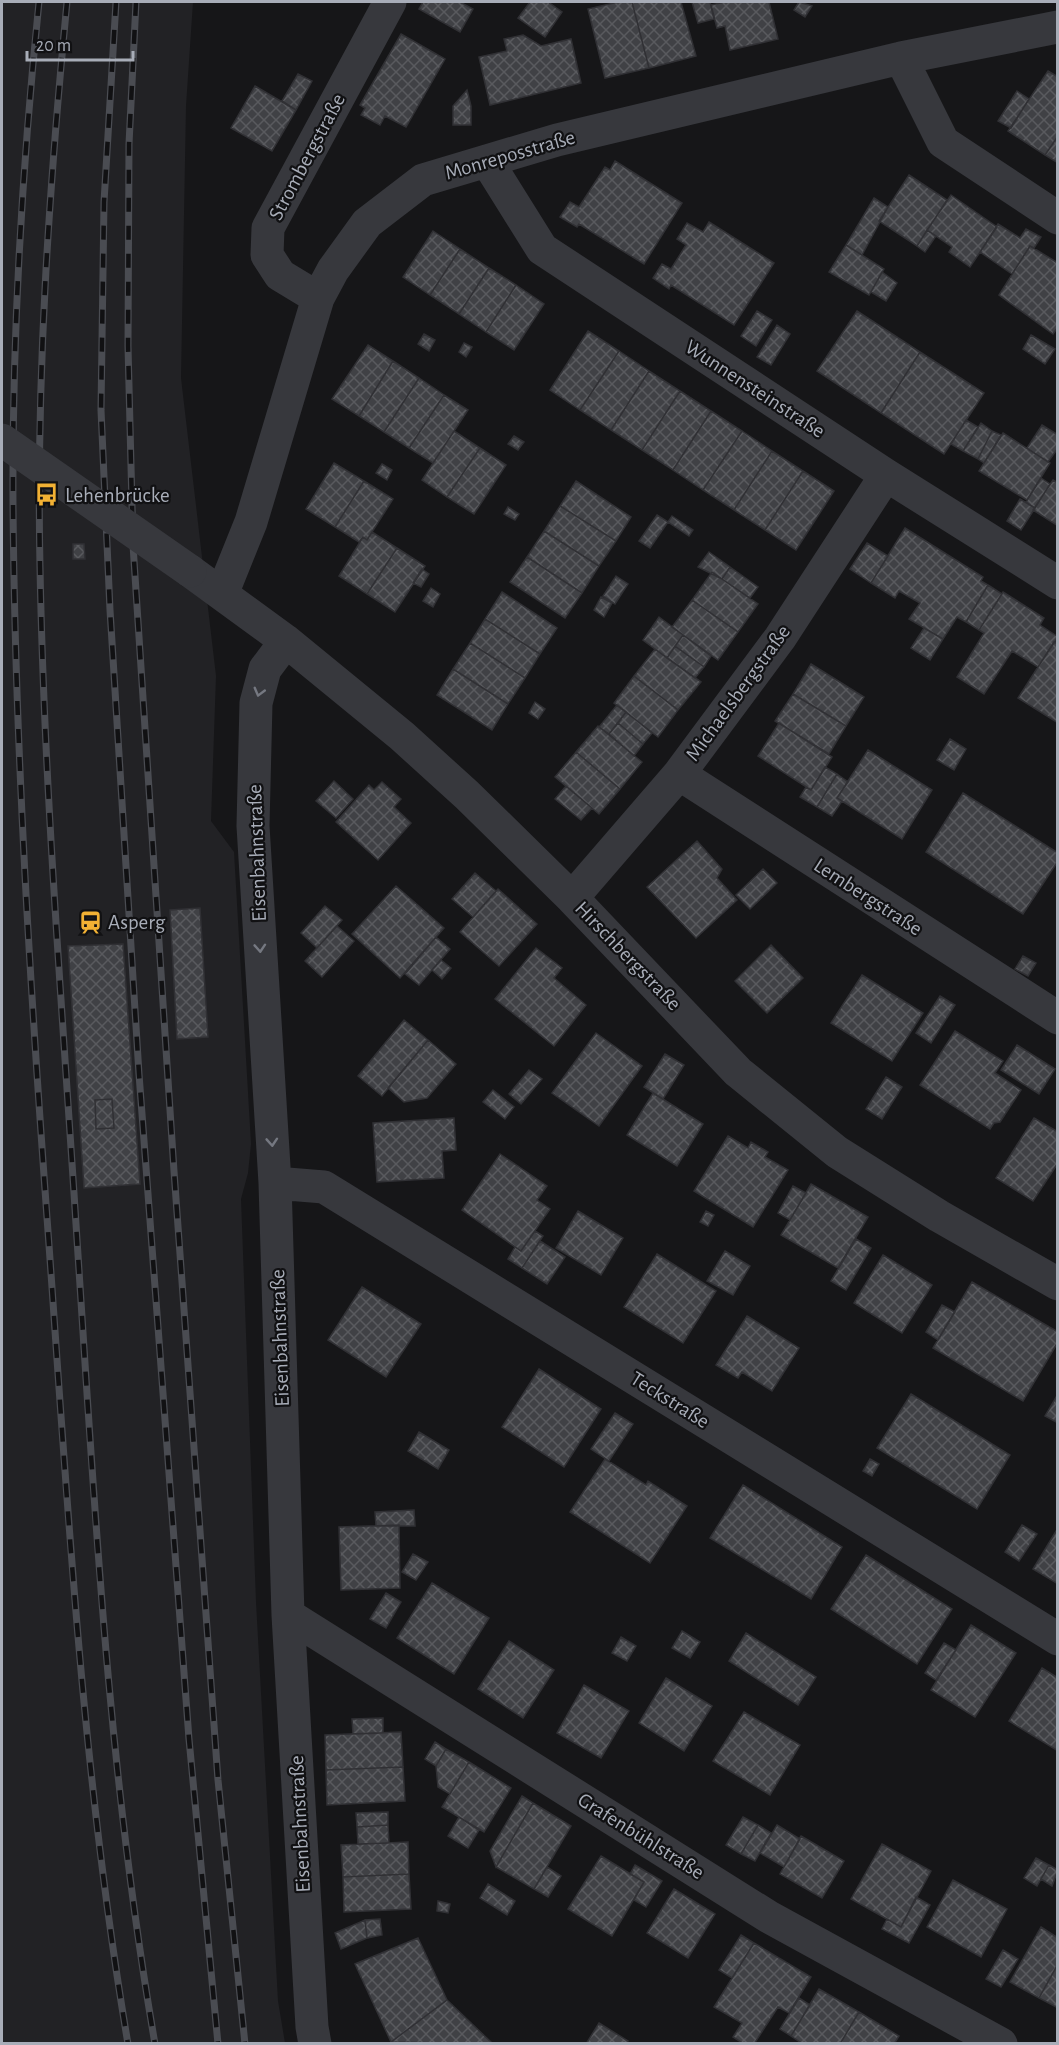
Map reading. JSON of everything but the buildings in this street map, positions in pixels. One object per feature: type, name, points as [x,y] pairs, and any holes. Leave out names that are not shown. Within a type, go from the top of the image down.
[{"type":"street","name":"Strombergstraße","points":[[318,298],[280,275],[267,255],[268,228],[390,2]]},
{"type":"street","name":"Monreposstraße","points":[[222,594],[248,531],[318,298],[333,270],[367,223],[423,180],[557,140],[902,58],[1058,27]]},
{"type":"street","points":[[902,58],[943,142],[1058,218]]},
{"type":"street","name":"Wunnensteinstraße","points":[[487,161],[542,249],[886,475],[1058,583]]},
{"type":"street","points":[[2,440],[222,594]]},
{"type":"street","name":"Michaelsbergstraße","points":[[572,898],[679,774],[780,638],[886,475]]},
{"type":"street","name":"Hirschbergstraße","points":[[222,594],[286,641],[402,736],[572,898],[738,1072],[837,1152],[939,1216],[1058,1284]]},
{"type":"street","name":"Eisenbahnstraße","points":[[286,641],[265,669],[256,703],[253,826],[275,1183],[288,1615],[311,2016],[315,2043]]},
{"type":"street","name":"Lembergstraße","points":[[679,774],[1058,1018]]},
{"type":"street","name":"Teckstraße","points":[[275,1183],[324,1187],[1058,1639]]},
{"type":"street","name":"Grafenbühlstraße","points":[[288,1615],[769,1917],[1001,2043]]},
{"type":"shaded area","points":[[2,2],[193,2],[186,106],[181,378],[216,676],[211,821],[234,852],[251,1144],[248,1173],[241,1199],[256,1602],[278,2001],[285,2043],[2,2044]]},
{"type":"railway","points":[[39,2],[23,190],[14,379],[14,598],[25,875],[36,1060],[79,1645],[99,1845],[128,2044]]},
{"type":"railway","points":[[67,2],[49,213],[42,354],[39,496],[45,731],[89,1430],[105,1635],[125,1840],[155,2044]]},
{"type":"railway","points":[[116,2],[104,202],[101,410],[110,610],[139,1074],[189,1739],[218,2044]]},
{"type":"railway","points":[[136,2],[129,144],[128,346],[133,545],[174,1171],[218,1780],[245,2044]]},
{"type":"place","name":"Lehenbrücke","points":[[47,495]]},
{"type":"place","name":"Asperg","points":[[90,922]]}]
